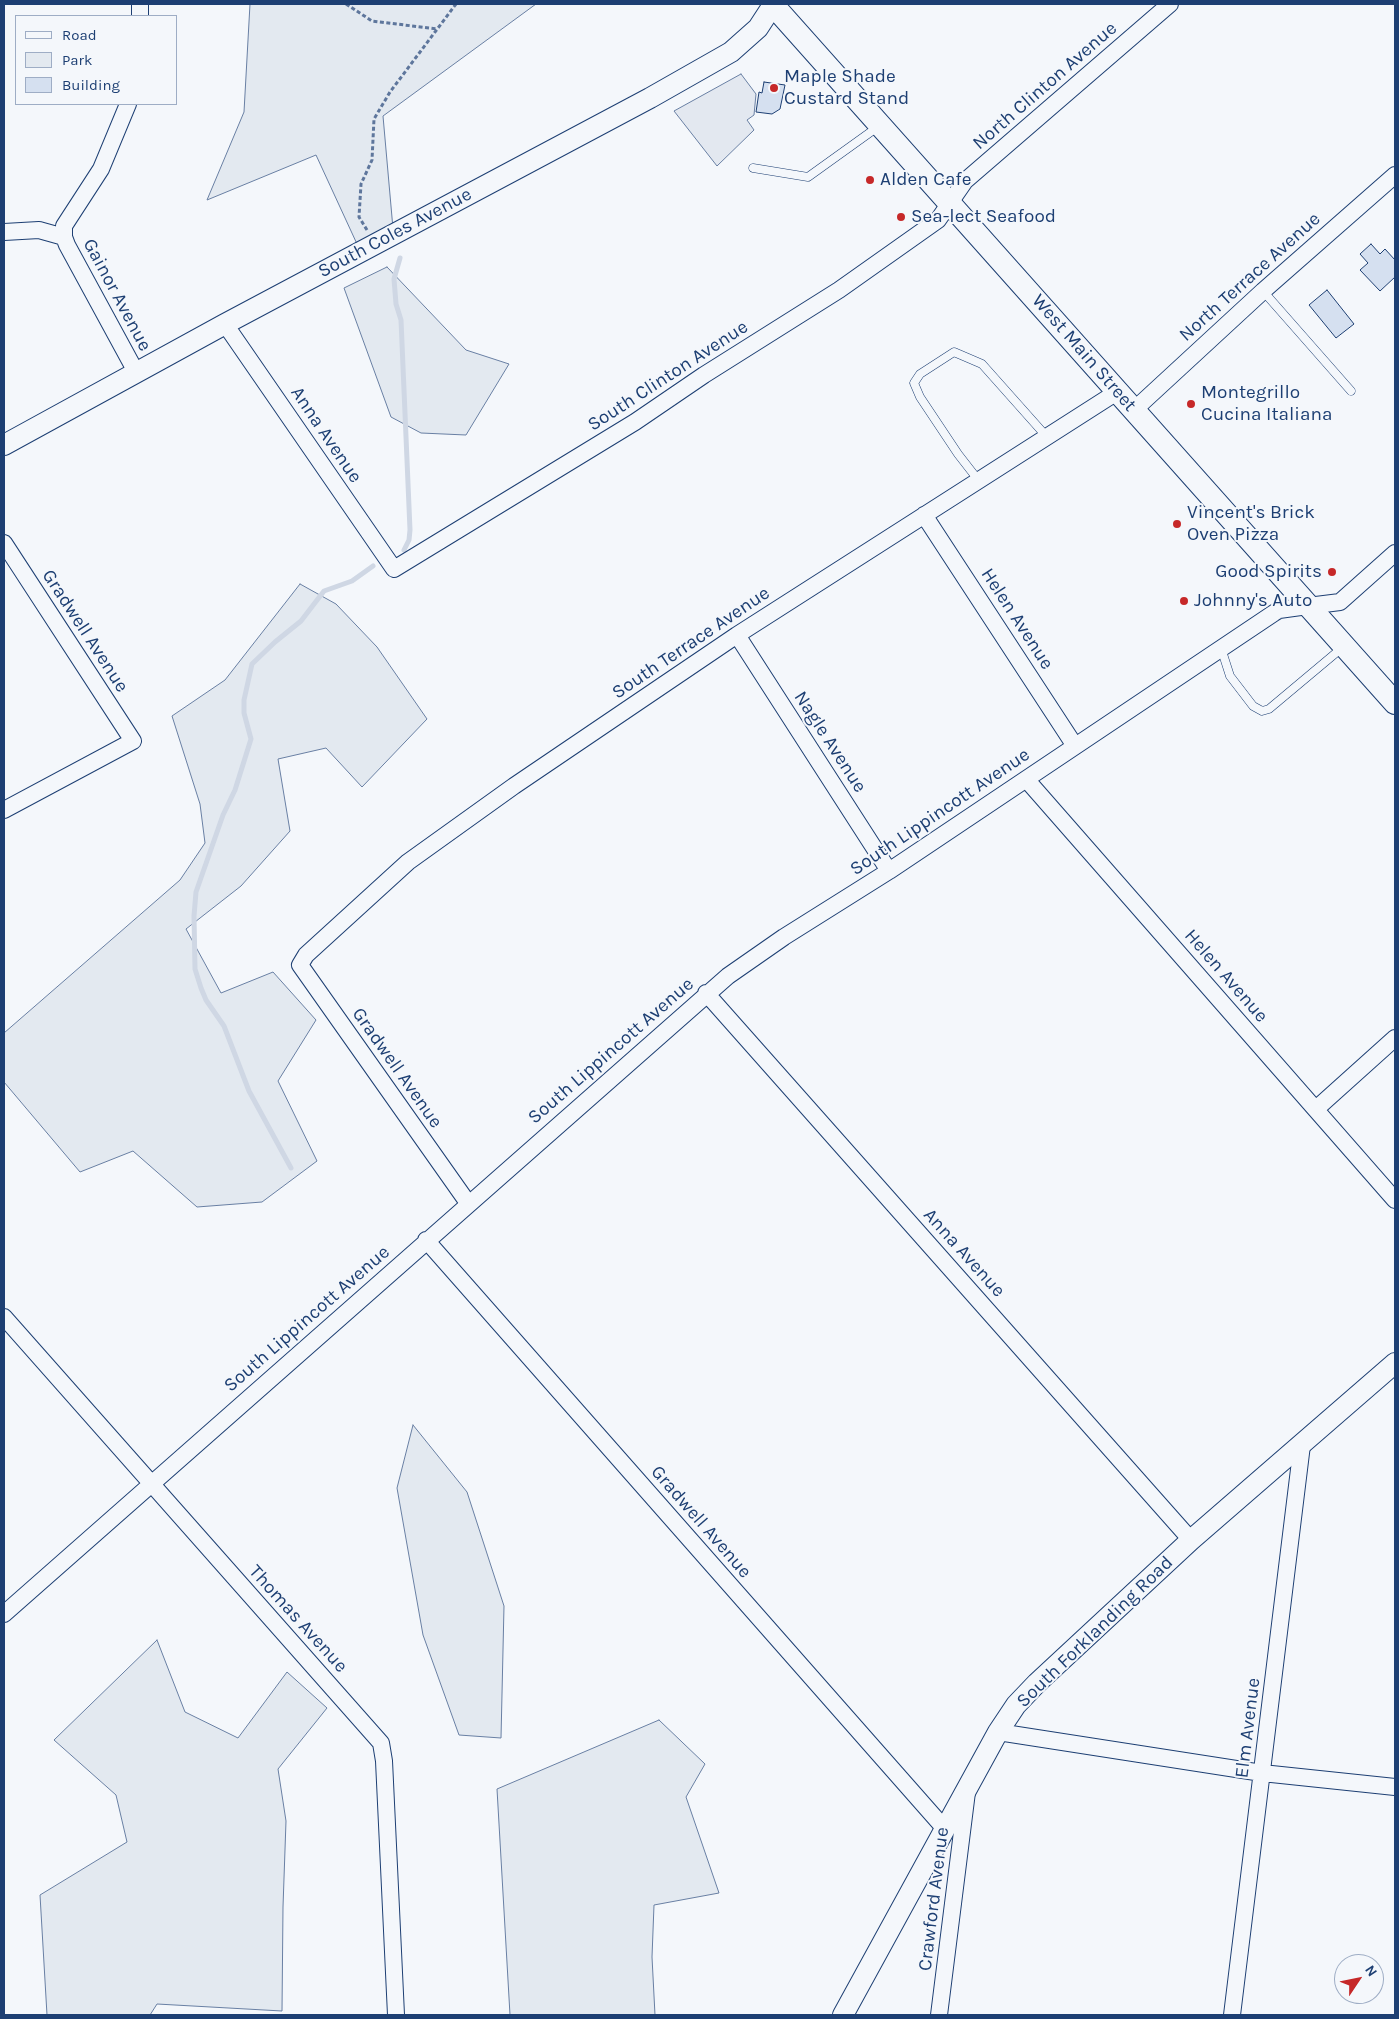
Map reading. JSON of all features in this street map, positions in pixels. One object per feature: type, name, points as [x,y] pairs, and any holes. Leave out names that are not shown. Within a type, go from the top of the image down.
[{"type":"main road","name":"West Main Street","points":[[773,4],[1395,703]]},
{"type":"street","name":"South Coles Avenue","points":[[4,446],[136,372],[650,98],[731,52],[758,28],[773,4]]},
{"type":"street","name":"North Clinton Avenue","points":[[950,202],[965,181],[1170,4]]},
{"type":"street","points":[[64,237],[64,226],[101,169],[128,105]]},
{"type":"street","name":"North Terrace Avenue","points":[[1134,410],[1263,291],[1395,175]]},
{"type":"street","name":"South Clinton Avenue","points":[[394,569],[635,422],[704,375],[840,290],[938,220],[950,202]]},
{"type":"street","name":"Gainor Avenue","points":[[4,232],[39,230],[64,237],[136,372]]},
{"type":"street","name":"Anna Avenue","points":[[225,324],[394,569]]},
{"type":"street","name":"South Terrace Avenue","points":[[306,955],[408,862],[514,786],[737,635],[1117,392]]},
{"type":"street","name":"Helen Avenue","points":[[924,515],[1075,746]]},
{"type":"street","name":"Gradwell Avenue","points":[[4,543],[133,740],[4,810]]},
{"type":"street","name":"South Lippincott Avenue","points":[[4,1614],[706,993],[728,976],[784,937],[889,871],[1279,610],[1340,602],[1395,553]]},
{"type":"street","name":"Nagle Avenue","points":[[737,635],[889,871]]},
{"type":"street","name":"Helen Avenue","points":[[1026,779],[1395,1200]]},
{"type":"street","name":"Gradwell Avenue","points":[[306,955],[300,965],[468,1203]]},
{"type":"street","name":"Anna Avenue","points":[[706,993],[1192,1540]]},
{"type":"street","points":[[1316,1109],[1395,1038]]},
{"type":"street","name":"Gradwell Avenue","points":[[426,1240],[945,1829]]},
{"type":"street","name":"Thomas Avenue","points":[[4,1317],[381,1743],[384,1761],[396,2015]]},
{"type":"street","name":"South Forklanding Road","points":[[843,2015],[998,1732],[1016,1705],[1036,1683],[1192,1540],[1395,1363]]},
{"type":"street","name":"Elm Avenue","points":[[1232,2015],[1302,1445]]},
{"type":"street","points":[[998,1732],[1262,1773],[1395,1787]]},
{"type":"street","name":"Crawford Avenue","points":[[939,2015],[968,1787]]},
{"type":"lane","points":[[753,168],[808,177],[881,125]]},
{"type":"lane","points":[[1263,291],[1351,391]]},
{"type":"lane","points":[[979,480],[958,454],[920,397],[914,383],[920,374],[954,352],[982,364],[1047,437]]},
{"type":"lane","points":[[1221,648],[1230,676],[1253,706],[1262,711],[1269,710],[1344,646]]},
{"type":"path","points":[[346,4],[372,20],[438,29]]},
{"type":"path","points":[[368,232],[360,217],[360,201],[361,184],[372,160],[374,119],[390,92],[456,4]]},
{"type":"green space","points":[[250,4],[536,4],[383,116],[394,240],[363,257],[316,155],[207,200],[244,112]]},
{"type":"green space","points":[[387,267],[466,350],[509,364],[466,435],[421,433],[391,417],[344,288]]},
{"type":"green space","points":[[300,584],[336,604],[377,647],[427,719],[362,787],[326,748],[278,759],[290,831],[241,886],[186,929],[221,993],[273,972],[316,1020],[278,1081],[317,1161],[262,1202],[197,1207],[133,1151],[80,1172],[4,1082],[4,1033],[180,880],[205,843],[200,804],[172,716],[225,680]]},
{"type":"green space","points":[[413,1425],[467,1492],[504,1606],[501,1738],[459,1735],[423,1635],[397,1488]]},
{"type":"green space","points":[[157,1640],[185,1712],[238,1738],[287,1672],[327,1708],[278,1769],[286,1821],[282,2011],[157,2004],[150,2015],[47,2015],[40,1895],[127,1842],[116,1795],[54,1740]]},
{"type":"green space","points":[[659,1720],[705,1764],[686,1797],[719,1893],[654,1905],[652,1957],[655,2015],[510,2015],[497,1789]]},
{"type":"shaded area","points":[[741,74],[756,94],[754,115],[747,120],[754,130],[717,166],[674,111]]},
{"type":"building","points":[[764,82],[785,85],[780,109],[772,114],[756,112],[759,92],[762,93]]},
{"type":"building","points":[[1371,244],[1380,254],[1385,249],[1395,260],[1395,277],[1380,291],[1360,270],[1368,263],[1360,254]]},
{"type":"building","points":[[1327,290],[1354,324],[1336,338],[1309,305]]},
{"type":"waterway","points":[[400,258],[394,279],[396,304],[401,320],[410,530],[409,540],[404,550]]},
{"type":"waterway","points":[[291,1168],[249,1091],[224,1026],[206,1000],[201,988],[195,969],[194,916],[196,892],[223,815],[235,790],[251,739],[244,713],[244,700],[252,664],[301,621],[324,591],[352,581],[373,566]]},
{"type":"place","name":"Maple Shade Custard Stand","points":[[774,88]]},
{"type":"place","name":"Alden Cafe","points":[[870,180]]},
{"type":"place","name":"Sea-lect Seafood","points":[[901,217]]},
{"type":"place","name":"Montegrillo Cucina Italiana","points":[[1191,404]]},
{"type":"place","name":"Vincent's Brick Oven Pizza","points":[[1177,524]]},
{"type":"place","name":"Good Spirits","points":[[1332,572]]},
{"type":"place","name":"Johnny's Auto","points":[[1184,601]]}]
